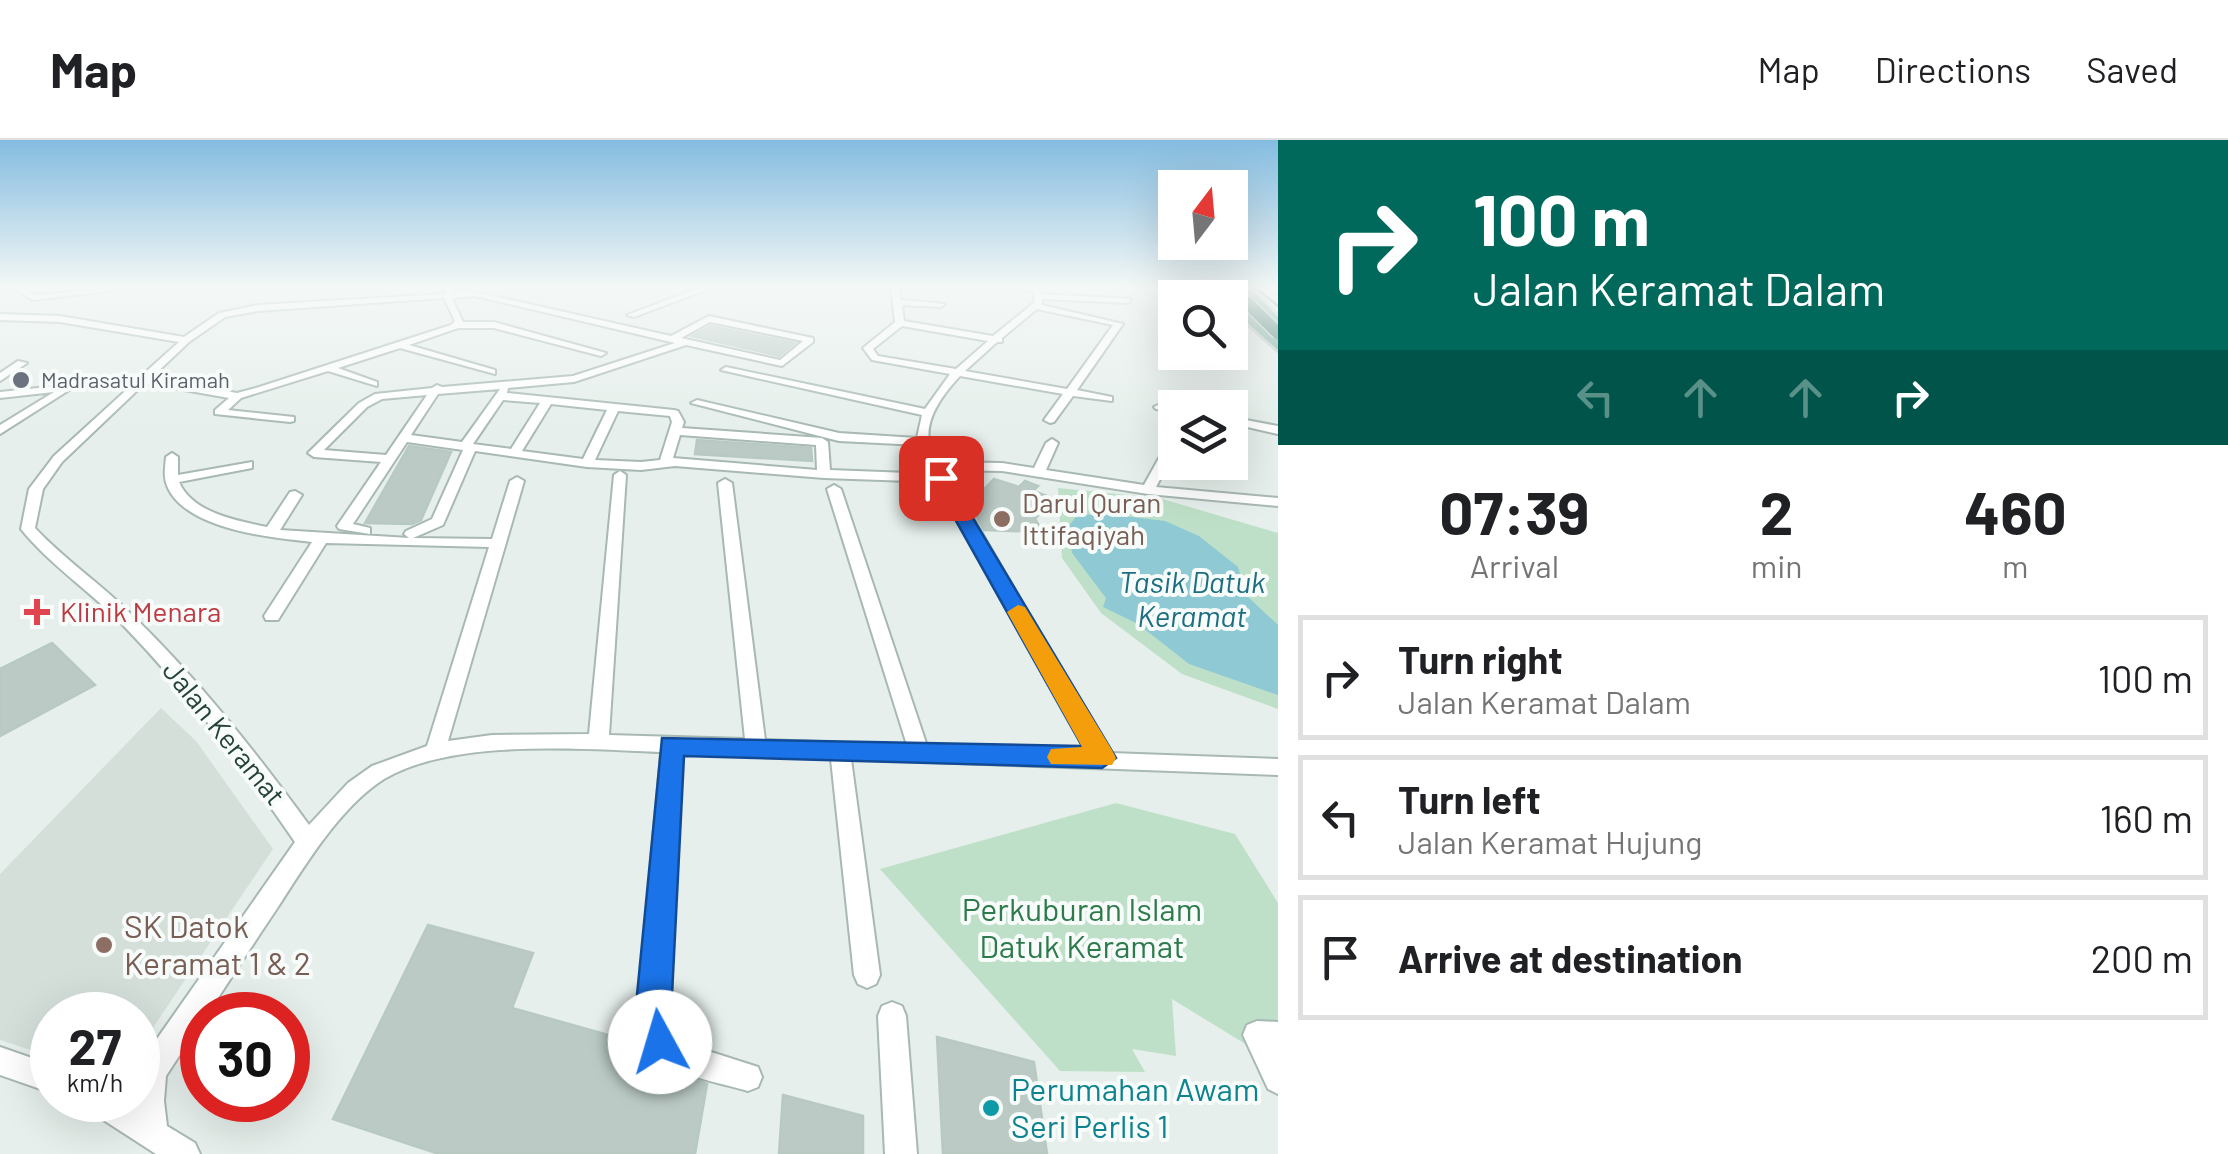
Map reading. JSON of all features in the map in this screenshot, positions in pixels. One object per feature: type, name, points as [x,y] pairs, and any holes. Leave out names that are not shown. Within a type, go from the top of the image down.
[{"type":"street","points":[[152,334],[186,340]]},
{"type":"street","name":"Jalan Keramat","points":[[194,334],[47,474],[28,512],[28,529],[185,679],[308,842]]},
{"type":"street","points":[[290,419],[219,412],[237,396],[431,334]]},
{"type":"street","points":[[532,334],[602,353]]},
{"type":"street","name":"Jalan Keramat","points":[[649,334],[785,363],[808,338],[789,334]]},
{"type":"street","name":"Jalan Keramat","points":[[678,341],[688,334]]},
{"type":"street","points":[[884,334],[871,344],[870,355],[954,375],[1108,399]]},
{"type":"street","points":[[965,334],[998,340]]},
{"type":"street","points":[[1003,334],[954,375],[928,413],[923,442],[1102,758]]},
{"type":"street","points":[[1050,420],[1111,334]]},
{"type":"street","points":[[438,388],[344,526],[415,534],[432,528],[469,447],[504,391],[574,379],[656,354],[678,341]]},
{"type":"street","points":[[401,345],[491,372]]},
{"type":"street","points":[[656,354],[683,360],[706,347]]},
{"type":"street","points":[[0,378],[22,362]]},
{"type":"street","points":[[328,368],[373,384]]},
{"type":"street","points":[[726,370],[928,413]]},
{"type":"street","points":[[98,383],[154,371]]},
{"type":"street","points":[[0,395],[73,384],[144,380],[237,396]]},
{"type":"street","points":[[98,383],[111,388],[114,407]]},
{"type":"street","points":[[0,430],[73,384]]},
{"type":"street","points":[[388,459],[314,454],[363,405],[379,396],[438,388],[504,391],[547,401],[674,413],[678,416],[666,462]]},
{"type":"street","points":[[514,454],[547,401]]},
{"type":"street","points":[[697,403],[839,436],[923,442]]},
{"type":"street","points":[[587,463],[614,407]]},
{"type":"street","points":[[1248,424],[1278,430]]},
{"type":"street","points":[[675,430],[822,442],[830,481],[920,754]]},
{"type":"street","points":[[402,438],[587,463],[642,466],[666,462],[830,481],[937,472],[1039,472],[1148,490],[1278,502]]},
{"type":"street","points":[[1039,472],[1052,443]]},
{"type":"street","points":[[172,458],[170,480],[178,495],[204,513],[236,527],[270,534],[497,543]]},
{"type":"street","points":[[170,480],[248,466]]},
{"type":"street","points":[[1148,490],[1158,471]]},
{"type":"street","points":[[598,742],[620,475]]},
{"type":"street","points":[[435,751],[518,481]]},
{"type":"street","points":[[725,483],[756,748]]},
{"type":"street","points":[[270,534],[295,496]]},
{"type":"street","points":[[272,616],[323,537]]},
{"type":"street","points":[[160,1056],[332,812],[379,772],[435,751],[492,743],[598,742],[1278,766]]},
{"type":"street","points":[[672,745],[655,995],[660,1042],[675,1055],[748,1077]]},
{"type":"street","points":[[840,751],[867,975]]},
{"type":"street","points":[[892,1016],[901,1154]]},
{"type":"street","points":[[1278,1036],[1257,1035],[1278,1079]]},
{"type":"street","points":[[2,1064],[30,1073]]},
{"type":"street","points":[[137,1122],[184,1154]]},
{"type":"street","points":[[152,1122],[153,1131]]},
{"type":"shaded area","name":"SK Datok Keramat 1 & 2","points":[[161,708],[196,741],[273,849],[160,1017],[160,992],[30,992],[30,1050],[0,1040],[0,874]]},
{"type":"green space","name":"Tasik Datuk Keramat","points":[[1058,488],[1159,498],[1278,533],[1278,709],[1182,674],[1101,613],[1062,558]]},
{"type":"green space","name":"Perkuburan Islam Datuk Keramat","points":[[1116,803],[1235,834],[1278,903],[1278,1050],[1265,1056],[1172,999],[1176,1056],[1132,1049],[1145,1072],[1060,1071],[880,869]]},
{"type":"water","name":"Tasik Datuk Keramat","points":[[1108,514],[1165,521],[1199,536],[1238,567],[1247,596],[1278,625],[1278,695],[1189,664],[1138,624],[1103,607],[1106,598],[1072,553],[1069,526],[1077,515]]},
{"type":"building","points":[[752,334],[795,343],[779,356],[692,336]]},
{"type":"building","points":[[697,440],[811,448],[812,461],[695,454]]},
{"type":"building","points":[[409,446],[451,452],[421,520],[412,524],[365,523]]},
{"type":"building","points":[[994,479],[1019,487],[1025,481],[1038,486],[1033,491],[1053,498],[1035,519],[1043,532],[984,530],[970,504]]},
{"type":"building","points":[[52,643],[95,685],[0,736],[0,669]]},
{"type":"building","points":[[428,925],[533,953],[512,1008],[644,1045],[647,1054],[666,1069],[707,1084],[695,1154],[439,1154],[333,1119]]},
{"type":"building","name":"Perumahan Awam Seri Perlis 1","points":[[937,1037],[1034,1062],[1047,1154],[943,1154]]},
{"type":"building","points":[[783,1095],[863,1116],[863,1154],[779,1154]]},
{"type":"slow traffic","points":[[1018,612],[1102,758],[1060,757]]},
{"type":"place","name":"Madrasatul Kiramah","points":[[21,380]]},
{"type":"place","name":"Darul Quran Ittifaqiyah","points":[[1002,519]]},
{"type":"place","name":"Klinik Menara","points":[[37,612]]},
{"type":"place","name":"SK Datok Keramat 1 & 2","points":[[104,945]]},
{"type":"place","name":"Perumahan Awam Seri Perlis 1","points":[[991,1108]]},
{"type":"route","points":[[660,1042],[655,995],[672,745],[1102,758],[941,478]]}]
